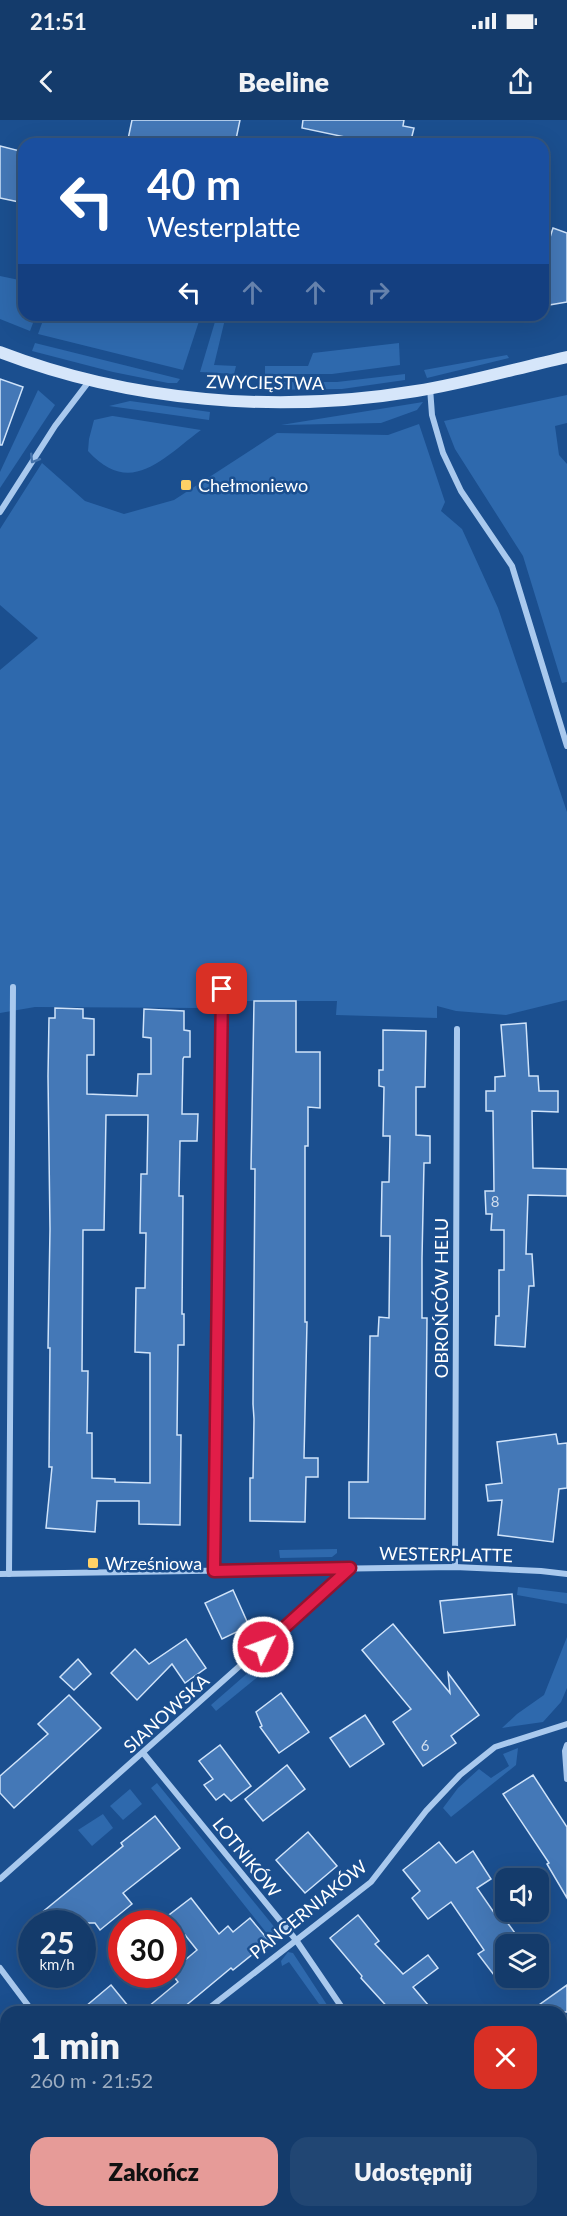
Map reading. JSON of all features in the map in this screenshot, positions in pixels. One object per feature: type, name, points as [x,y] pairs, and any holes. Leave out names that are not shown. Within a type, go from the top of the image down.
[{"type":"main road","name":"ZWYCIĘSTWA","points":[[0,352],[22,361],[90,379],[174,396],[246,402],[312,403],[430,388],[567,357]]},
{"type":"street","points":[[0,512],[54,426],[90,379]]},
{"type":"street","points":[[430,388],[432,415],[443,453],[461,491],[513,566],[567,746]]},
{"type":"street","points":[[9,1574],[13,987]]},
{"type":"street","points":[[214,1571],[222,989]]},
{"type":"street","name":"OBROŃCÓW HELU","points":[[455,1567],[457,1029]]},
{"type":"street","name":"WESTERPLATTE","points":[[0,1574],[455,1567],[567,1574]]},
{"type":"street","name":"SIANOWSKA","points":[[0,1880],[350,1568]]},
{"type":"street","name":"PANCERNIAKÓW","points":[[212,2006],[371,1882],[426,1811],[460,1775],[495,1747],[567,1725]]},
{"type":"street","points":[[567,1744],[565,1751],[567,1779]]},
{"type":"street","name":"LOTNIKÓW","points":[[144,1754],[296,1940],[341,2006]]},
{"type":"street","points":[[0,1968],[28,2006]]},
{"type":"shaded area","points":[[0,276],[18,280],[18,321],[34,321],[30,331],[0,319]]},
{"type":"shaded area","points":[[43,321],[199,321],[183,370],[38,334]]},
{"type":"shaded area","points":[[215,321],[225,321],[214,365],[236,366],[234,374],[200,372]]},
{"type":"shaded area","points":[[35,343],[180,379],[177,383],[168,383],[113,372],[32,351]]},
{"type":"shaded area","points":[[399,343],[400,365],[332,374],[265,374],[265,366],[308,366],[313,353]]},
{"type":"shaded area","points":[[507,355],[509,358],[427,378],[424,370]]},
{"type":"shaded area","points":[[405,374],[405,380],[342,389],[259,390],[260,382],[337,382]]},
{"type":"shaded area","points":[[38,390],[55,405],[0,488],[0,472]]},
{"type":"shaded area","points":[[567,395],[567,423],[555,426],[559,455],[567,464],[567,682],[562,683],[523,556],[455,449],[444,421]]},
{"type":"shaded area","points":[[130,401],[210,412],[209,420],[109,406]]},
{"type":"shaded area","points":[[423,402],[417,410],[381,423],[281,425]]},
{"type":"shaded area","points":[[112,416],[201,430],[146,469],[133,472],[118,471],[104,465],[88,451],[94,420]]},
{"type":"shaded area","points":[[419,424],[445,502],[441,511],[462,529],[498,608],[567,812],[567,1000],[506,1015],[456,1011],[437,1006],[437,1018],[336,1015],[337,1001],[237,1001],[236,972],[198,972],[203,978],[201,1008],[35,1007],[0,1013],[0,670],[38,638],[0,605],[0,529],[42,463],[85,501],[124,514],[174,500],[277,433],[388,435]]},
{"type":"shaded area","points":[[337,1549],[337,1553],[332,1557],[280,1558],[279,1550]]},
{"type":"shaded area","points":[[518,1587],[567,1593],[567,1604],[517,1595]]},
{"type":"shaded area","points":[[567,1637],[567,1688],[561,1702],[543,1722],[502,1728],[544,1695]]},
{"type":"shaded area","points":[[259,1663],[265,1671],[216,1711],[211,1705]]},
{"type":"shaded area","points":[[518,1748],[516,1765],[451,1817],[443,1808],[458,1788],[479,1769],[491,1778],[509,1766],[503,1754]]},
{"type":"shaded area","points":[[157,1783],[280,1934],[278,1941],[273,1941],[151,1788]]},
{"type":"shaded area","points":[[130,1789],[142,1804],[123,1820],[110,1806]]},
{"type":"shaded area","points":[[103,1814],[113,1828],[92,1846],[78,1830]]},
{"type":"shaded area","points":[[288,1952],[293,1953],[328,2006],[320,2006],[289,1962],[282,1966],[281,1961]]},
{"type":"building","points":[[132,120],[240,120],[236,138],[128,138]]},
{"type":"building","points":[[303,120],[404,120],[403,126],[414,128],[412,138],[350,138],[302,128]]},
{"type":"building","points":[[0,146],[18,150],[18,202],[0,198]]},
{"type":"building","points":[[553,228],[567,233],[567,302],[549,305],[549,241]]},
{"type":"building","points":[[0,379],[23,387],[2,445],[0,445]]},
{"type":"building","points":[[254,1001],[296,1001],[296,1052],[320,1052],[320,1108],[308,1107],[308,1146],[305,1146],[305,1322],[307,1322],[304,1458],[318,1458],[318,1477],[306,1477],[305,1522],[250,1521],[254,1419],[255,1169],[251,1169]]},
{"type":"building","points":[[55,1008],[83,1009],[83,1018],[94,1019],[94,1055],[87,1055],[87,1094],[137,1096],[138,1074],[151,1074],[151,1038],[143,1037],[144,1009],[184,1011],[184,1030],[190,1031],[190,1057],[183,1059],[182,1114],[198,1114],[197,1141],[180,1141],[179,1196],[183,1196],[184,1345],[178,1345],[177,1435],[181,1435],[180,1525],[139,1524],[139,1501],[97,1501],[95,1532],[46,1528],[52,1467],[49,1467],[50,1348],[48,1348],[49,1018],[55,1018]],"holes":[[[106,1115],[148,1115],[147,1174],[141,1174],[140,1233],[146,1233],[145,1288],[136,1288],[135,1352],[150,1353],[150,1483],[115,1482],[115,1479],[92,1478],[92,1433],[87,1433],[88,1371],[82,1371],[83,1230],[104,1230]]]},
{"type":"building","points":[[526,1023],[529,1076],[538,1076],[539,1091],[558,1091],[558,1112],[532,1111],[533,1168],[567,1169],[567,1196],[528,1195],[526,1254],[532,1254],[534,1286],[529,1286],[525,1347],[495,1345],[496,1316],[499,1316],[499,1270],[504,1270],[504,1230],[491,1230],[492,1214],[486,1214],[485,1191],[494,1191],[493,1111],[486,1111],[486,1091],[495,1091],[495,1077],[505,1076],[501,1025]]},
{"type":"building","points":[[383,1030],[426,1031],[425,1087],[416,1087],[416,1135],[430,1136],[430,1163],[424,1163],[422,1258],[422,1318],[427,1318],[425,1519],[349,1518],[349,1482],[368,1482],[370,1336],[378,1336],[379,1317],[389,1318],[390,1236],[381,1236],[382,1182],[389,1182],[390,1136],[383,1136],[384,1087],[379,1086],[379,1070],[383,1070]]},
{"type":"building","points":[[556,1434],[558,1444],[567,1443],[567,1488],[559,1489],[553,1542],[498,1535],[502,1500],[488,1501],[486,1485],[502,1483],[497,1442]]},
{"type":"building","points":[[233,1590],[249,1626],[222,1639],[205,1603]]},
{"type":"building","points":[[512,1594],[515,1625],[444,1633],[440,1601]]},
{"type":"building","points":[[393,1624],[450,1693],[448,1673],[479,1715],[451,1736],[456,1743],[423,1766],[393,1722],[411,1709],[362,1650]]},
{"type":"building","points":[[186,1639],[206,1668],[185,1683],[172,1664],[137,1700],[111,1673],[135,1649],[149,1664]]},
{"type":"building","points":[[78,1659],[91,1674],[74,1690],[60,1677]]},
{"type":"building","points":[[281,1693],[309,1732],[279,1753],[260,1727],[262,1726],[256,1712]]},
{"type":"building","points":[[69,1695],[101,1728],[14,1808],[0,1793],[0,1776],[48,1734],[38,1724]]},
{"type":"building","points":[[365,1715],[384,1744],[350,1767],[330,1738]]},
{"type":"building","points":[[220,1745],[251,1786],[231,1801],[224,1794],[216,1800],[204,1785],[213,1779],[199,1761]]},
{"type":"building","points":[[287,1765],[305,1789],[263,1821],[245,1799]]},
{"type":"building","points":[[533,1775],[567,1827],[567,1898],[547,1864],[549,1863],[503,1794]]},
{"type":"building","points":[[155,1816],[180,1848],[123,1893],[132,1904],[125,1910],[108,1910],[108,1924],[100,1930],[96,1924],[96,1910],[45,1910],[123,1846],[121,1843]]},
{"type":"building","points":[[308,1832],[337,1866],[305,1893],[276,1860]]},
{"type":"building","points":[[439,1842],[456,1863],[473,1851],[491,1879],[477,1888],[495,1914],[495,1922],[507,1922],[516,1934],[495,1934],[495,1974],[478,1954],[484,1950],[451,1902],[428,1919],[412,1898],[420,1891],[403,1870]]},
{"type":"building","points":[[191,1898],[219,1934],[228,1926],[233,1932],[250,1918],[269,1941],[233,1970],[231,1968],[185,2006],[149,2006],[171,1988],[186,1988],[186,1959],[197,1950],[186,1936],[186,1910],[175,1910]]},
{"type":"building","points":[[358,1915],[379,1941],[375,1944],[403,1974],[428,1955],[438,1968],[413,1987],[429,2006],[387,2006],[330,1938]]},
{"type":"building","points":[[567,1985],[567,2006],[537,2006]]},
{"type":"building","points":[[108,1988],[113,1988],[128,2006],[86,2006]]},
{"type":"place","name":"Chełmoniewo","points":[[186,485]]},
{"type":"place","name":"Wrześniowa","points":[[93,1563]]},
{"type":"route","points":[[222,989],[214,1571],[350,1568],[263,1647]]}]
